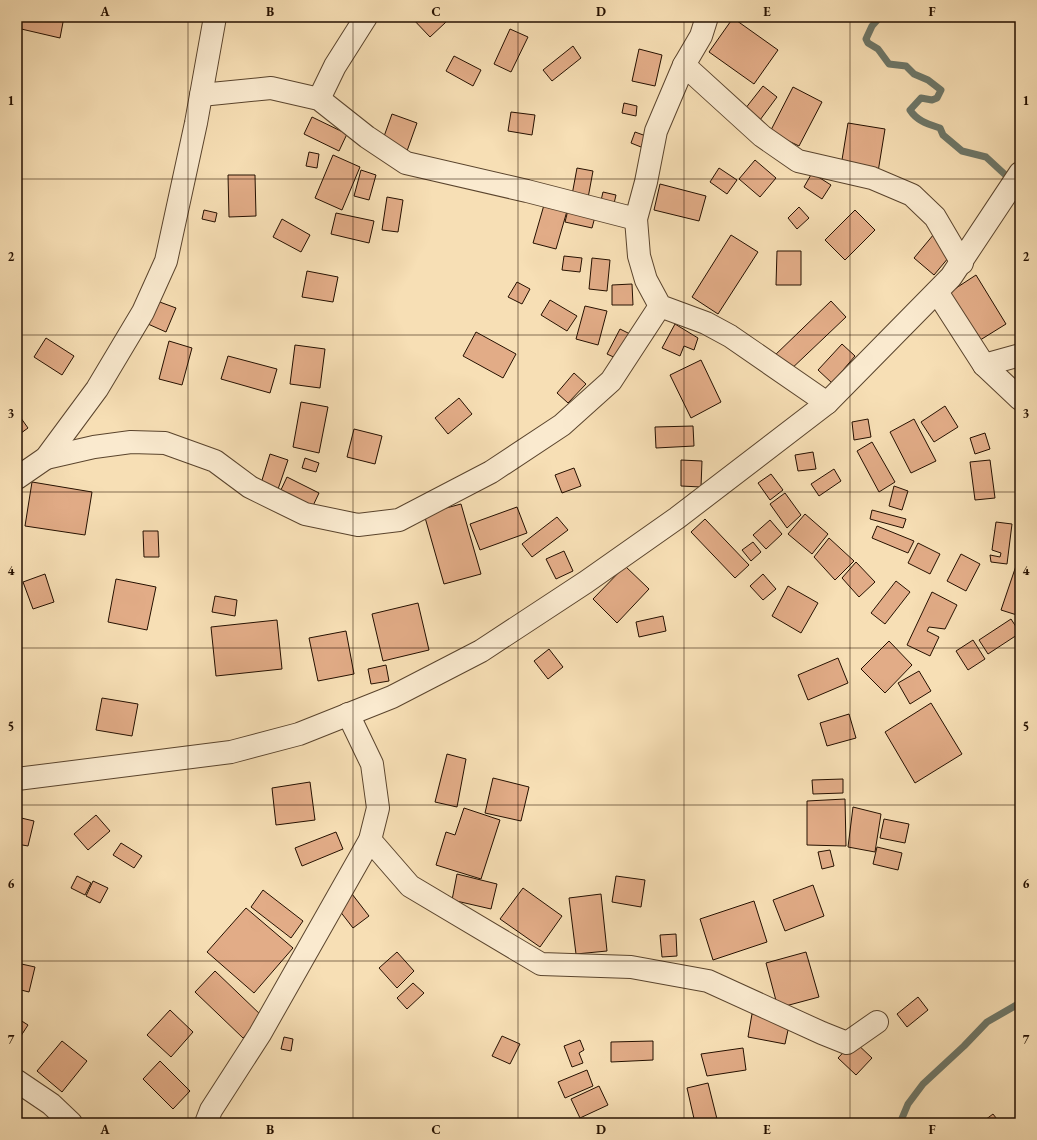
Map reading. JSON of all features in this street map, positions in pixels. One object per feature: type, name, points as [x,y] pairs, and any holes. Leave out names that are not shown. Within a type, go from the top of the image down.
[{"type":"street","points":[[17,478],[46,458],[97,389],[143,312],[166,261],[201,95],[215,17]]},
{"type":"street","points":[[319,100],[335,66],[366,17]]},
{"type":"street","points":[[707,17],[701,36],[684,64],[656,131],[646,182],[636,219],[640,256],[646,280],[660,306],[706,323],[730,336],[827,404]]},
{"type":"street","points":[[684,64],[762,136],[798,161],[872,178],[912,195],[935,217],[962,263]]},
{"type":"street","points":[[201,95],[271,88],[319,100],[367,137],[406,163],[527,191],[636,219]]},
{"type":"street","points":[[17,779],[231,752],[299,734],[392,696],[481,651],[586,582],[758,458],[827,404],[937,292],[962,263],[1016,180]]},
{"type":"street","points":[[937,292],[984,365],[1020,398]]},
{"type":"street","points":[[46,458],[94,447],[131,442],[166,443],[215,462],[250,487],[305,514],[358,525],[399,520],[491,472],[562,425],[611,381],[660,306]]},
{"type":"street","points":[[984,365],[1020,355]]},
{"type":"street","points":[[206,1123],[211,1110],[260,1034],[370,840],[378,808],[372,764],[348,714]]},
{"type":"street","points":[[370,840],[410,886],[542,964],[631,967],[708,981],[847,1043],[877,1022]]},
{"type":"street","points":[[17,1081],[51,1104],[71,1123]]},
{"type":"building","points":[[20,17],[64,17],[60,38],[17,28]]},
{"type":"building","points":[[411,17],[441,17],[446,22],[430,37]]},
{"type":"building","points":[[733,18],[778,50],[754,84],[709,52]]},
{"type":"building","points":[[510,29],[528,37],[511,72],[494,64]]},
{"type":"building","points":[[573,46],[581,58],[552,81],[543,70]]},
{"type":"building","points":[[639,49],[662,55],[655,86],[632,81]]},
{"type":"building","points":[[454,56],[481,70],[473,86],[446,71]]},
{"type":"building","points":[[763,86],[777,97],[760,120],[745,109]]},
{"type":"building","points":[[793,87],[822,102],[799,146],[770,132]]},
{"type":"building","points":[[624,103],[637,106],[636,116],[622,113]]},
{"type":"building","points":[[511,112],[535,115],[532,135],[508,131]]},
{"type":"building","points":[[392,114],[417,123],[407,151],[382,142]]},
{"type":"building","points":[[312,117],[347,134],[339,151],[304,134]]},
{"type":"building","points":[[848,123],[885,129],[878,172],[841,166]]},
{"type":"building","points":[[635,132],[646,136],[641,147],[631,143]]},
{"type":"building","points":[[309,152],[319,154],[317,168],[306,166]]},
{"type":"building","points":[[333,155],[360,167],[342,210],[315,198]]},
{"type":"building","points":[[755,160],[776,178],[760,197],[739,179]]},
{"type":"building","points":[[577,168],[593,171],[588,198],[572,195]]},
{"type":"building","points":[[719,168],[737,180],[727,194],[710,182]]},
{"type":"building","points":[[361,170],[376,175],[369,200],[354,196]]},
{"type":"building","points":[[812,173],[831,185],[822,199],[804,187]]},
{"type":"building","points":[[228,175],[255,175],[256,216],[229,217]]},
{"type":"building","points":[[660,184],[706,196],[699,221],[654,210]]},
{"type":"building","points":[[603,192],[616,195],[612,212],[599,209]]},
{"type":"building","points":[[387,197],[403,200],[398,232],[382,230]]},
{"type":"building","points":[[544,205],[567,211],[556,249],[533,243]]},
{"type":"building","points":[[569,206],[596,213],[592,228],[565,222]]},
{"type":"building","points":[[799,207],[809,218],[797,229],[788,218]]},
{"type":"building","points":[[204,210],[217,213],[215,222],[202,219]]},
{"type":"building","points":[[855,210],[875,230],[845,260],[825,240]]},
{"type":"building","points":[[336,213],[374,221],[369,243],[331,234]]},
{"type":"building","points":[[282,219],[310,235],[301,252],[273,237]]},
{"type":"building","points":[[934,234],[954,251],[934,275],[914,258]]},
{"type":"building","points":[[731,235],[758,252],[718,314],[692,297]]},
{"type":"building","points":[[777,251],[801,251],[801,285],[776,285]]},
{"type":"building","points":[[564,256],[582,258],[580,272],[562,270]]},
{"type":"building","points":[[592,258],[610,260],[607,291],[589,289]]},
{"type":"building","points":[[307,271],[338,277],[333,302],[302,297]]},
{"type":"building","points":[[976,275],[1006,324],[977,342],[947,294]]},
{"type":"building","points":[[517,282],[530,289],[522,304],[508,297]]},
{"type":"building","points":[[632,284],[633,305],[612,305],[612,285]]},
{"type":"building","points":[[550,300],[577,316],[567,331],[541,315]]},
{"type":"building","points":[[157,301],[176,308],[166,332],[148,324]]},
{"type":"building","points":[[831,301],[846,317],[787,373],[772,358]]},
{"type":"building","points":[[585,306],[607,311],[598,345],[576,339]]},
{"type":"building","points":[[675,324],[698,338],[694,350],[684,346],[680,356],[662,348]]},
{"type":"building","points":[[620,329],[632,335],[620,360],[607,354]]},
{"type":"building","points":[[476,332],[516,354],[503,378],[463,356]]},
{"type":"building","points":[[46,338],[74,356],[62,375],[34,357]]},
{"type":"building","points":[[169,341],[192,348],[182,385],[159,379]]},
{"type":"building","points":[[842,344],[855,356],[832,383],[818,370]]},
{"type":"building","points":[[295,345],[325,349],[320,388],[290,384]]},
{"type":"building","points":[[228,356],[277,369],[270,393],[221,379]]},
{"type":"building","points":[[701,360],[721,402],[691,418],[670,375]]},
{"type":"building","points":[[574,373],[586,384],[568,403],[557,393]]},
{"type":"building","points":[[459,398],[472,414],[448,434],[435,418]]},
{"type":"building","points":[[301,402],[328,407],[319,453],[293,447]]},
{"type":"building","points":[[945,406],[958,427],[934,442],[921,422]]},
{"type":"building","points":[[18,414],[28,428],[17,436],[17,415]]},
{"type":"building","points":[[868,419],[871,437],[854,440],[852,422]]},
{"type":"building","points":[[914,419],[936,461],[911,473],[890,432]]},
{"type":"building","points":[[693,426],[694,446],[656,448],[655,427]]},
{"type":"building","points":[[354,429],[382,436],[375,464],[347,457]]},
{"type":"building","points":[[985,433],[990,449],[975,454],[970,438]]},
{"type":"building","points":[[872,442],[895,482],[879,492],[857,451]]},
{"type":"building","points":[[813,452],[816,469],[798,471],[795,455]]},
{"type":"building","points":[[270,454],[288,460],[276,495],[259,490]]},
{"type":"building","points":[[305,458],[319,463],[316,472],[302,468]]},
{"type":"building","points":[[681,460],[702,461],[701,487],[681,486]]},
{"type":"building","points":[[990,460],[995,498],[975,500],[970,462]]},
{"type":"building","points":[[574,468],[581,486],[562,493],[555,475]]},
{"type":"building","points":[[834,469],[841,481],[819,496],[811,484]]},
{"type":"building","points":[[771,474],[783,490],[770,500],[758,483]]},
{"type":"building","points":[[287,477],[319,493],[311,510],[279,494]]},
{"type":"building","points":[[32,482],[92,492],[85,535],[25,526]]},
{"type":"building","points":[[894,486],[908,491],[902,510],[889,506]]},
{"type":"building","points":[[785,493],[801,515],[787,528],[770,504]]},
{"type":"building","points":[[461,504],[481,574],[444,584],[424,514]]},
{"type":"building","points":[[517,507],[527,533],[480,550],[470,524]]},
{"type":"building","points":[[872,510],[906,519],[903,528],[870,519]]},
{"type":"building","points":[[805,514],[828,534],[812,554],[788,534]]},
{"type":"building","points":[[557,517],[568,530],[532,557],[522,544]]},
{"type":"building","points":[[705,519],[749,565],[735,578],[691,532]]},
{"type":"building","points":[[770,520],[782,534],[766,549],[753,535]]},
{"type":"building","points":[[996,522],[1012,524],[1007,564],[991,562],[990,555],[1000,557],[1001,553],[992,550]]},
{"type":"building","points":[[877,526],[914,541],[908,553],[872,538]]},
{"type":"building","points":[[143,531],[158,531],[159,557],[144,557]]},
{"type":"building","points":[[829,538],[854,561],[835,580],[814,557]]},
{"type":"building","points":[[753,542],[761,552],[751,561],[742,550]]},
{"type":"building","points":[[918,543],[940,554],[930,574],[908,563]]},
{"type":"building","points":[[564,551],[573,571],[556,579],[546,559]]},
{"type":"building","points":[[961,554],[980,564],[966,591],[947,581]]},
{"type":"building","points":[[1020,557],[1020,616],[1001,610]]},
{"type":"building","points":[[856,562],[875,582],[859,597],[842,578]]},
{"type":"building","points":[[625,566],[649,589],[617,623],[593,599]]},
{"type":"building","points":[[45,574],[54,602],[33,609],[23,582]]},
{"type":"building","points":[[763,574],[776,589],[763,600],[750,586]]},
{"type":"building","points":[[116,579],[156,587],[147,630],[108,622]]},
{"type":"building","points":[[896,581],[910,592],[885,624],[871,613]]},
{"type":"building","points":[[788,586],[818,603],[801,633],[772,616]]},
{"type":"building","points":[[932,592],[957,605],[945,629],[929,627],[927,631],[939,637],[930,656],[907,645]]},
{"type":"building","points":[[215,596],[237,600],[235,616],[212,612]]},
{"type":"building","points":[[418,603],[429,650],[383,661],[372,614]]},
{"type":"building","points":[[663,616],[666,631],[639,637],[636,622]]},
{"type":"building","points":[[1011,619],[1020,633],[988,654],[979,640]]},
{"type":"building","points":[[277,620],[282,669],[216,676],[211,627]]},
{"type":"building","points":[[346,631],[354,674],[318,681],[309,638]]},
{"type":"building","points":[[973,640],[985,659],[968,670],[956,651]]},
{"type":"building","points":[[889,641],[912,665],[885,693],[861,669]]},
{"type":"building","points":[[549,649],[563,667],[548,679],[534,661]]},
{"type":"building","points":[[838,658],[848,683],[808,700],[798,675]]},
{"type":"building","points":[[386,665],[389,681],[371,684],[368,669]]},
{"type":"building","points":[[919,671],[931,691],[910,704],[898,683]]},
{"type":"building","points":[[102,698],[138,704],[132,736],[96,730]]},
{"type":"building","points":[[931,703],[962,754],[915,783],[885,732]]},
{"type":"building","points":[[849,714],[856,738],[827,746],[820,723]]},
{"type":"building","points":[[447,754],[466,759],[457,807],[435,802]]},
{"type":"building","points":[[493,778],[529,787],[521,821],[485,813]]},
{"type":"building","points":[[843,779],[843,793],[813,794],[812,780]]},
{"type":"building","points":[[310,782],[315,820],[276,825],[272,788]]},
{"type":"building","points":[[845,799],[846,846],[807,845],[807,801]]},
{"type":"building","points":[[853,807],[881,814],[875,852],[848,847]]},
{"type":"building","points":[[464,808],[500,820],[481,879],[436,865],[446,832],[455,835]]},
{"type":"building","points":[[96,815],[110,831],[88,850],[74,834]]},
{"type":"building","points":[[17,817],[34,821],[28,846],[17,844]]},
{"type":"building","points":[[884,819],[909,824],[905,843],[880,838]]},
{"type":"building","points":[[336,832],[343,849],[302,866],[295,848]]},
{"type":"building","points":[[121,843],[142,856],[134,868],[113,855]]},
{"type":"building","points":[[877,847],[902,853],[898,870],[873,864]]},
{"type":"building","points":[[830,850],[834,866],[822,869],[818,852]]},
{"type":"building","points":[[457,874],[497,884],[491,909],[452,900]]},
{"type":"building","points":[[77,876],[91,883],[85,895],[71,888]]},
{"type":"building","points":[[616,876],[645,880],[641,907],[612,902]]},
{"type":"building","points":[[93,881],[108,888],[100,903],[86,896]]},
{"type":"building","points":[[813,885],[824,916],[785,931],[773,900]]},
{"type":"building","points":[[523,888],[562,916],[540,947],[500,919]]},
{"type":"building","points":[[263,890],[303,921],[291,938],[251,907]]},
{"type":"building","points":[[352,894],[369,916],[353,928],[336,906]]},
{"type":"building","points":[[601,894],[607,951],[576,954],[569,898]]},
{"type":"building","points":[[754,901],[767,942],[713,960],[700,919]]},
{"type":"building","points":[[246,908],[293,948],[254,993],[207,952]]},
{"type":"building","points":[[676,934],[677,956],[662,957],[660,935]]},
{"type":"building","points":[[397,952],[414,971],[397,988],[379,968]]},
{"type":"building","points":[[806,952],[819,997],[778,1008],[766,963]]},
{"type":"building","points":[[17,963],[35,967],[29,992],[17,989]]},
{"type":"building","points":[[215,971],[263,1017],[243,1038],[195,992]]},
{"type":"building","points":[[413,983],[424,993],[407,1009],[397,998]]},
{"type":"building","points":[[918,997],[928,1010],[907,1027],[897,1014]]},
{"type":"building","points":[[170,1010],[193,1032],[171,1057],[147,1035]]},
{"type":"building","points":[[752,1014],[790,1021],[785,1044],[748,1037]]},
{"type":"building","points":[[17,1018],[28,1025],[17,1042]]},
{"type":"building","points":[[502,1036],[520,1044],[510,1064],[492,1056]]},
{"type":"building","points":[[284,1037],[293,1039],[291,1051],[281,1049]]},
{"type":"building","points":[[580,1040],[584,1050],[579,1053],[583,1063],[572,1067],[564,1046]]},
{"type":"building","points":[[62,1041],[87,1061],[62,1092],[37,1071]]},
{"type":"building","points":[[653,1041],[653,1060],[611,1062],[611,1042]]},
{"type":"building","points":[[854,1041],[872,1058],[856,1075],[838,1058]]},
{"type":"building","points":[[743,1048],[746,1070],[707,1076],[701,1054]]},
{"type":"building","points":[[160,1061],[190,1091],[173,1109],[143,1079]]},
{"type":"building","points":[[587,1070],[593,1086],[565,1098],[558,1082]]},
{"type":"building","points":[[708,1083],[718,1123],[695,1123],[687,1088]]},
{"type":"building","points":[[599,1086],[608,1105],[580,1118],[571,1099]]},
{"type":"building","points":[[993,1114],[1000,1123],[981,1123]]},
{"type":"waterway","points":[[880,17],[872,26],[866,39],[868,43],[878,49],[889,64],[906,66],[914,74],[928,80],[941,90],[937,98],[932,100],[921,98],[910,110],[913,114],[923,122],[940,128],[943,135],[962,151],[986,157],[1012,181],[1020,194]]},
{"type":"waterway","points":[[900,1123],[908,1104],[923,1084],[964,1046],[987,1022],[1020,1003]]}]
